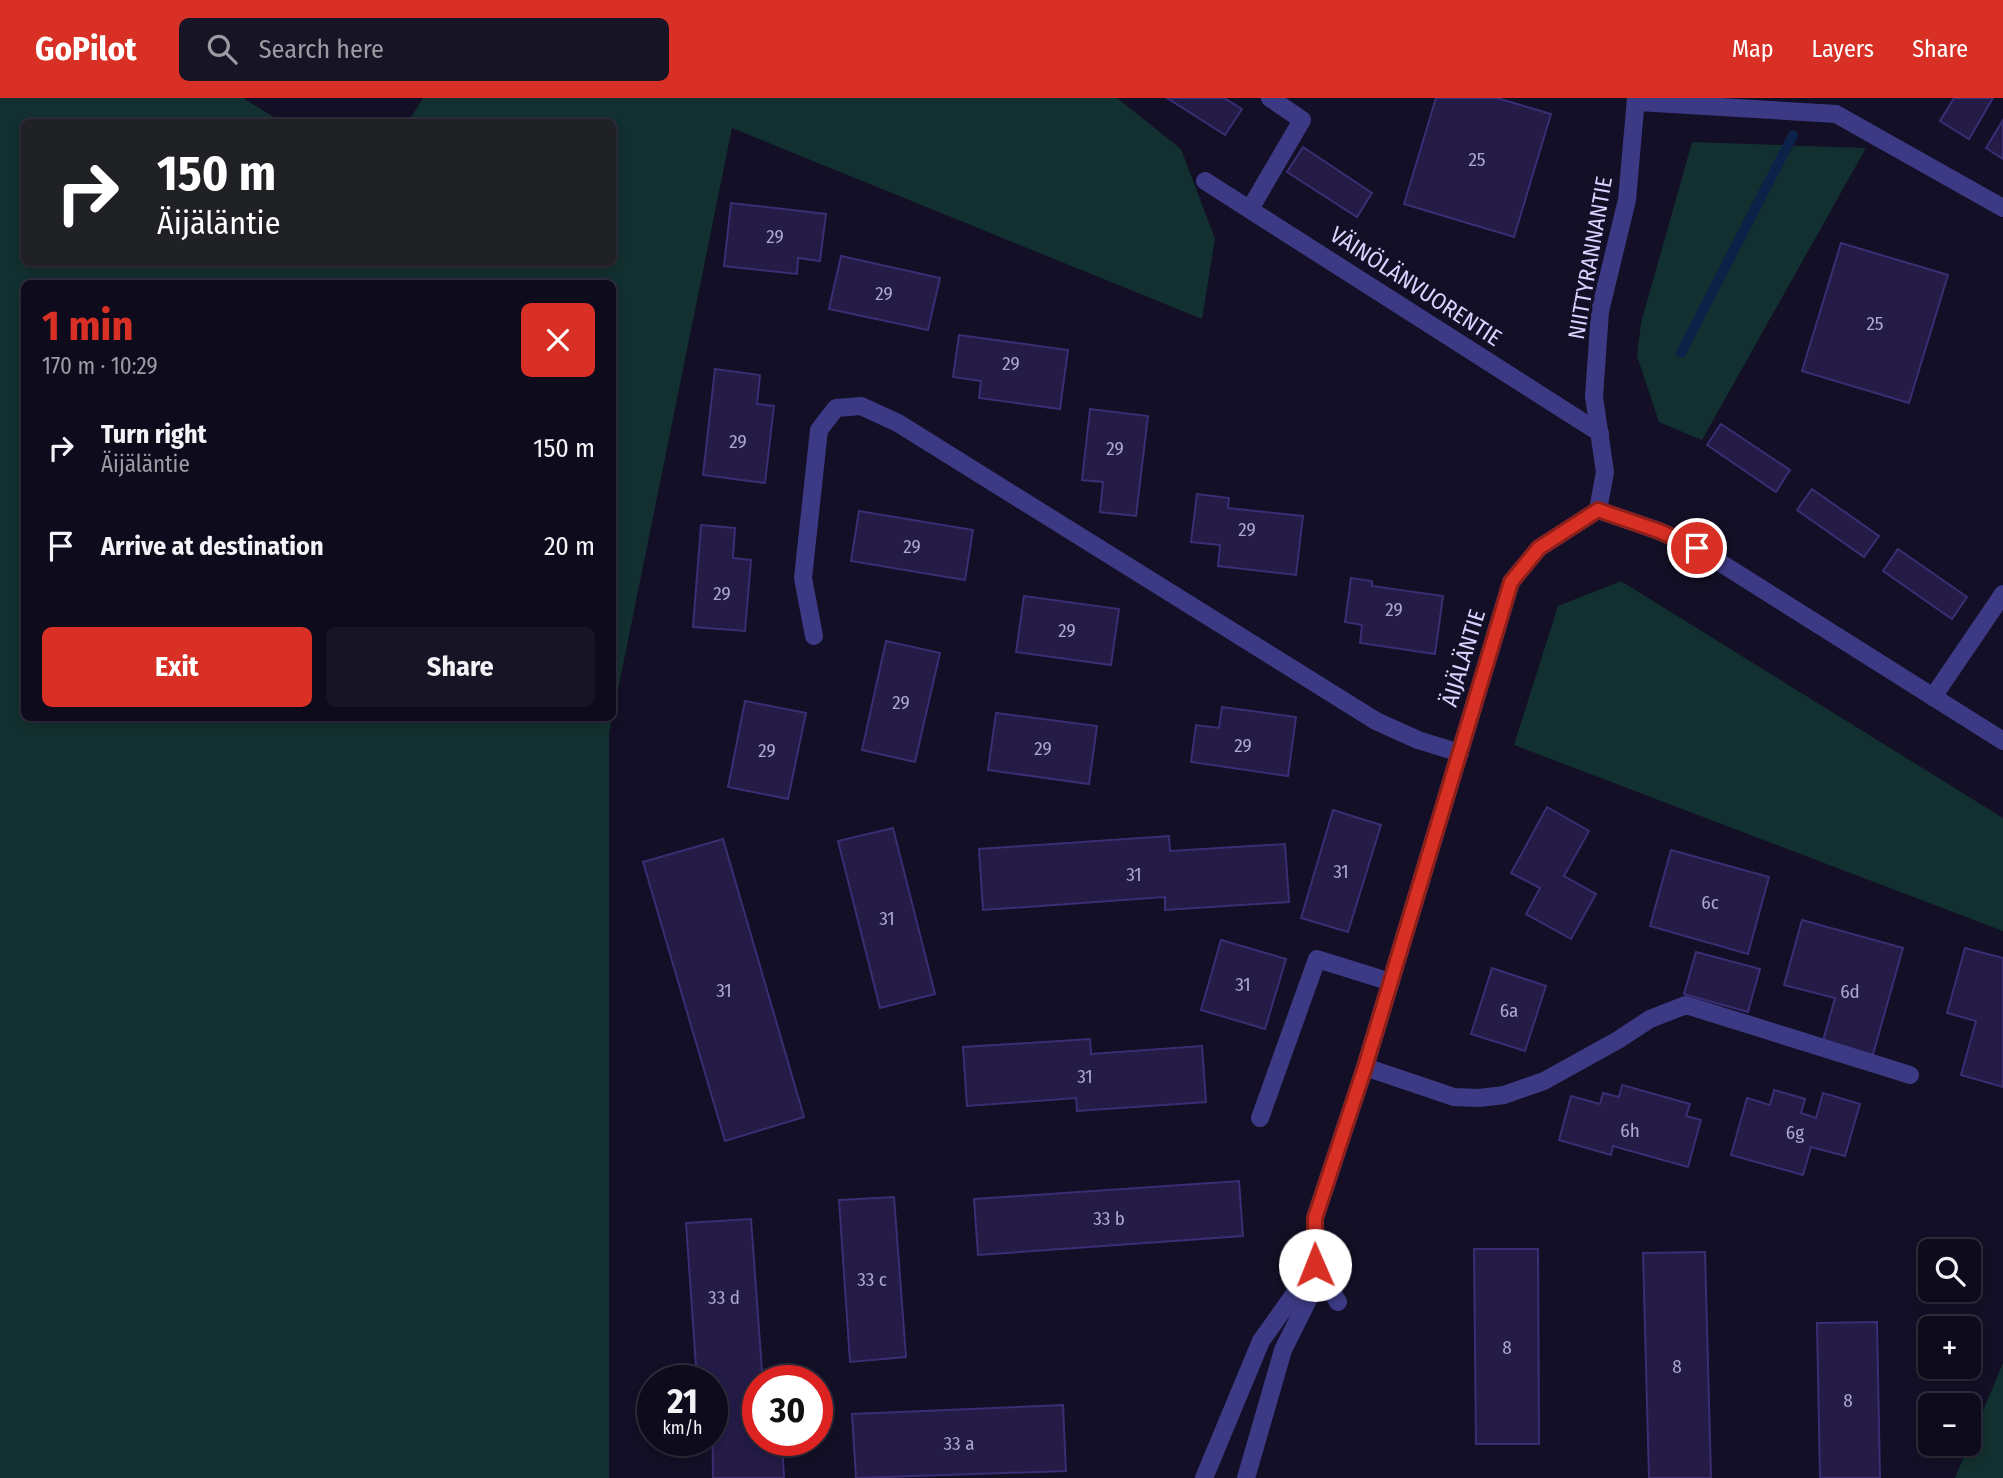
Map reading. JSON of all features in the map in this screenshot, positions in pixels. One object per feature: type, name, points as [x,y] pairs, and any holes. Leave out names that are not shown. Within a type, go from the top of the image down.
[{"type":"street","points":[[1250,209],[1302,120],[1270,98]]},
{"type":"street","points":[[1637,100],[1836,114],[2003,208]]},
{"type":"street","name":"NIITTYRANNANTIE","points":[[1598,510],[1605,472],[1594,397],[1600,310],[1627,200],[1637,100]]},
{"type":"street","name":"VÄINÖLÄNVUORENTIE","points":[[1205,181],[1600,433]]},
{"type":"street","points":[[814,636],[803,578],[819,430],[836,408],[861,406],[898,422],[1376,721],[1418,740],[1460,753]]},
{"type":"street","points":[[1598,510],[1659,531],[1697,548],[2003,741]]},
{"type":"street","name":"ÄIJÄLÄNTIE","points":[[1318,1270],[1315,1218],[1365,1067],[1511,582],[1539,548],[1598,510]]},
{"type":"street","points":[[1933,697],[2003,594]]},
{"type":"street","points":[[1260,1118],[1317,959],[1391,982]]},
{"type":"street","points":[[1365,1067],[1454,1097],[1504,1095],[1544,1081],[1618,1040],[1650,1018],[1685,1005],[1910,1075]]},
{"type":"street","points":[[1318,1270],[1338,1302]]},
{"type":"street","points":[[1204,1478],[1261,1341],[1318,1270]]},
{"type":"street","points":[[1245,1478],[1283,1350],[1318,1270]]},
{"type":"green space","points":[[0,98],[243,98],[277,119],[21,119],[21,266],[616,266],[616,119],[410,119],[423,98],[1117,98],[1181,149],[1215,239],[1202,319],[732,128],[616,700],[616,280],[21,280],[21,721],[612,721],[609,734],[609,1478],[0,1478]]},
{"type":"green space","points":[[1692,142],[1866,148],[1702,440],[1659,422],[1637,356],[1641,323]]},
{"type":"green space","points":[[1621,581],[2003,818],[2003,931],[1514,745],[1558,606]]},
{"type":"green space","points":[[2003,1363],[2003,1478],[1955,1478],[1964,1456],[1981,1456],[1981,1416]]},
{"type":"building","points":[[1167,98],[1224,98],[1242,109],[1225,135]]},
{"type":"building","points":[[1436,98],[1497,98],[1551,114],[1514,237],[1404,204]]},
{"type":"building","points":[[1954,98],[1993,98],[1969,139],[1940,121]]},
{"type":"building","points":[[2003,120],[2003,159],[1986,148]]},
{"type":"building","points":[[1303,147],[1372,193],[1357,217],[1287,172]]},
{"type":"building","points":[[731,203],[826,214],[820,261],[798,258],[797,274],[724,266]]},
{"type":"building","points":[[1841,243],[1948,275],[1909,403],[1802,371]]},
{"type":"building","points":[[841,256],[940,278],[928,330],[829,309]]},
{"type":"building","points":[[959,335],[1068,350],[1060,409],[979,398],[981,381],[953,377]]},
{"type":"building","points":[[715,369],[760,375],[757,404],[774,406],[765,483],[703,475]]},
{"type":"building","points":[[1090,409],[1148,416],[1136,516],[1100,512],[1103,482],[1082,480]]},
{"type":"building","points":[[1721,424],[1790,470],[1776,492],[1707,445]]},
{"type":"building","points":[[1812,489],[1879,536],[1864,557],[1797,510]]},
{"type":"building","points":[[1197,494],[1229,498],[1228,508],[1303,516],[1296,575],[1218,566],[1220,545],[1191,542]]},
{"type":"building","points":[[859,511],[973,530],[965,580],[851,561]]},
{"type":"building","points":[[701,525],[735,528],[733,558],[751,560],[745,631],[693,627]]},
{"type":"building","points":[[1898,549],[1967,597],[1952,619],[1883,571]]},
{"type":"building","points":[[1351,578],[1372,581],[1372,586],[1443,596],[1435,654],[1360,643],[1362,625],[1345,622]]},
{"type":"building","points":[[1024,596],[1119,609],[1111,665],[1016,652]]},
{"type":"building","points":[[886,641],[940,653],[915,762],[862,750]]},
{"type":"building","points":[[745,701],[806,713],[788,799],[728,787]]},
{"type":"building","points":[[1222,707],[1296,717],[1288,776],[1191,762],[1196,725],[1219,728]]},
{"type":"building","points":[[996,713],[1097,726],[1089,784],[988,770]]},
{"type":"building","points":[[1547,807],[1589,831],[1564,876],[1596,894],[1571,939],[1526,914],[1540,888],[1511,873]]},
{"type":"building","points":[[1333,810],[1381,825],[1348,932],[1301,918]]},
{"type":"building","points":[[893,828],[935,994],[880,1008],[838,841]]},
{"type":"building","points":[[1169,836],[1170,851],[1285,844],[1289,902],[1165,910],[1165,897],[983,910],[979,849]]},
{"type":"building","points":[[723,839],[804,1117],[725,1141],[643,862]]},
{"type":"building","points":[[1671,850],[1769,877],[1748,954],[1650,926]]},
{"type":"building","points":[[1802,920],[1903,948],[1872,1058],[1822,1044],[1835,998],[1784,985]]},
{"type":"building","points":[[1221,940],[1286,959],[1265,1029],[1201,1010]]},
{"type":"building","points":[[1965,948],[2003,958],[2003,1087],[1961,1075],[1976,1021],[1947,1013]]},
{"type":"building","points":[[1696,952],[1760,969],[1748,1012],[1684,994]]},
{"type":"building","points":[[1492,968],[1546,986],[1525,1051],[1471,1034]]},
{"type":"building","points":[[1090,1039],[1091,1054],[1202,1046],[1206,1102],[1077,1111],[1076,1098],[967,1106],[963,1047]]},
{"type":"building","points":[[1622,1085],[1690,1104],[1686,1116],[1701,1120],[1688,1167],[1613,1146],[1611,1155],[1559,1140],[1571,1096],[1600,1104],[1603,1093],[1619,1097]]},
{"type":"building","points":[[1774,1090],[1805,1099],[1801,1113],[1816,1118],[1823,1093],[1860,1104],[1845,1156],[1811,1147],[1803,1175],[1731,1155],[1747,1098],[1770,1105]]},
{"type":"building","points":[[1239,1181],[1243,1236],[978,1255],[974,1199]]},
{"type":"building","points":[[894,1197],[906,1357],[850,1362],[839,1200]]},
{"type":"building","points":[[751,1219],[762,1365],[742,1365],[742,1456],[783,1456],[784,1478],[713,1478],[713,1456],[728,1456],[728,1365],[696,1365],[686,1223]]},
{"type":"building","points":[[1474,1249],[1538,1249],[1539,1444],[1476,1444]]},
{"type":"building","points":[[1705,1252],[1711,1478],[1649,1478],[1643,1253]]},
{"type":"building","points":[[1877,1322],[1880,1478],[1820,1478],[1817,1323]]},
{"type":"building","points":[[1063,1405],[1066,1471],[856,1478],[852,1414]]},
{"type":"waterway","points":[[1681,353],[1793,135]]},
{"type":"route","points":[[1315,1265],[1315,1218],[1365,1067],[1511,582],[1539,548],[1598,510],[1659,531],[1697,548]]}]
